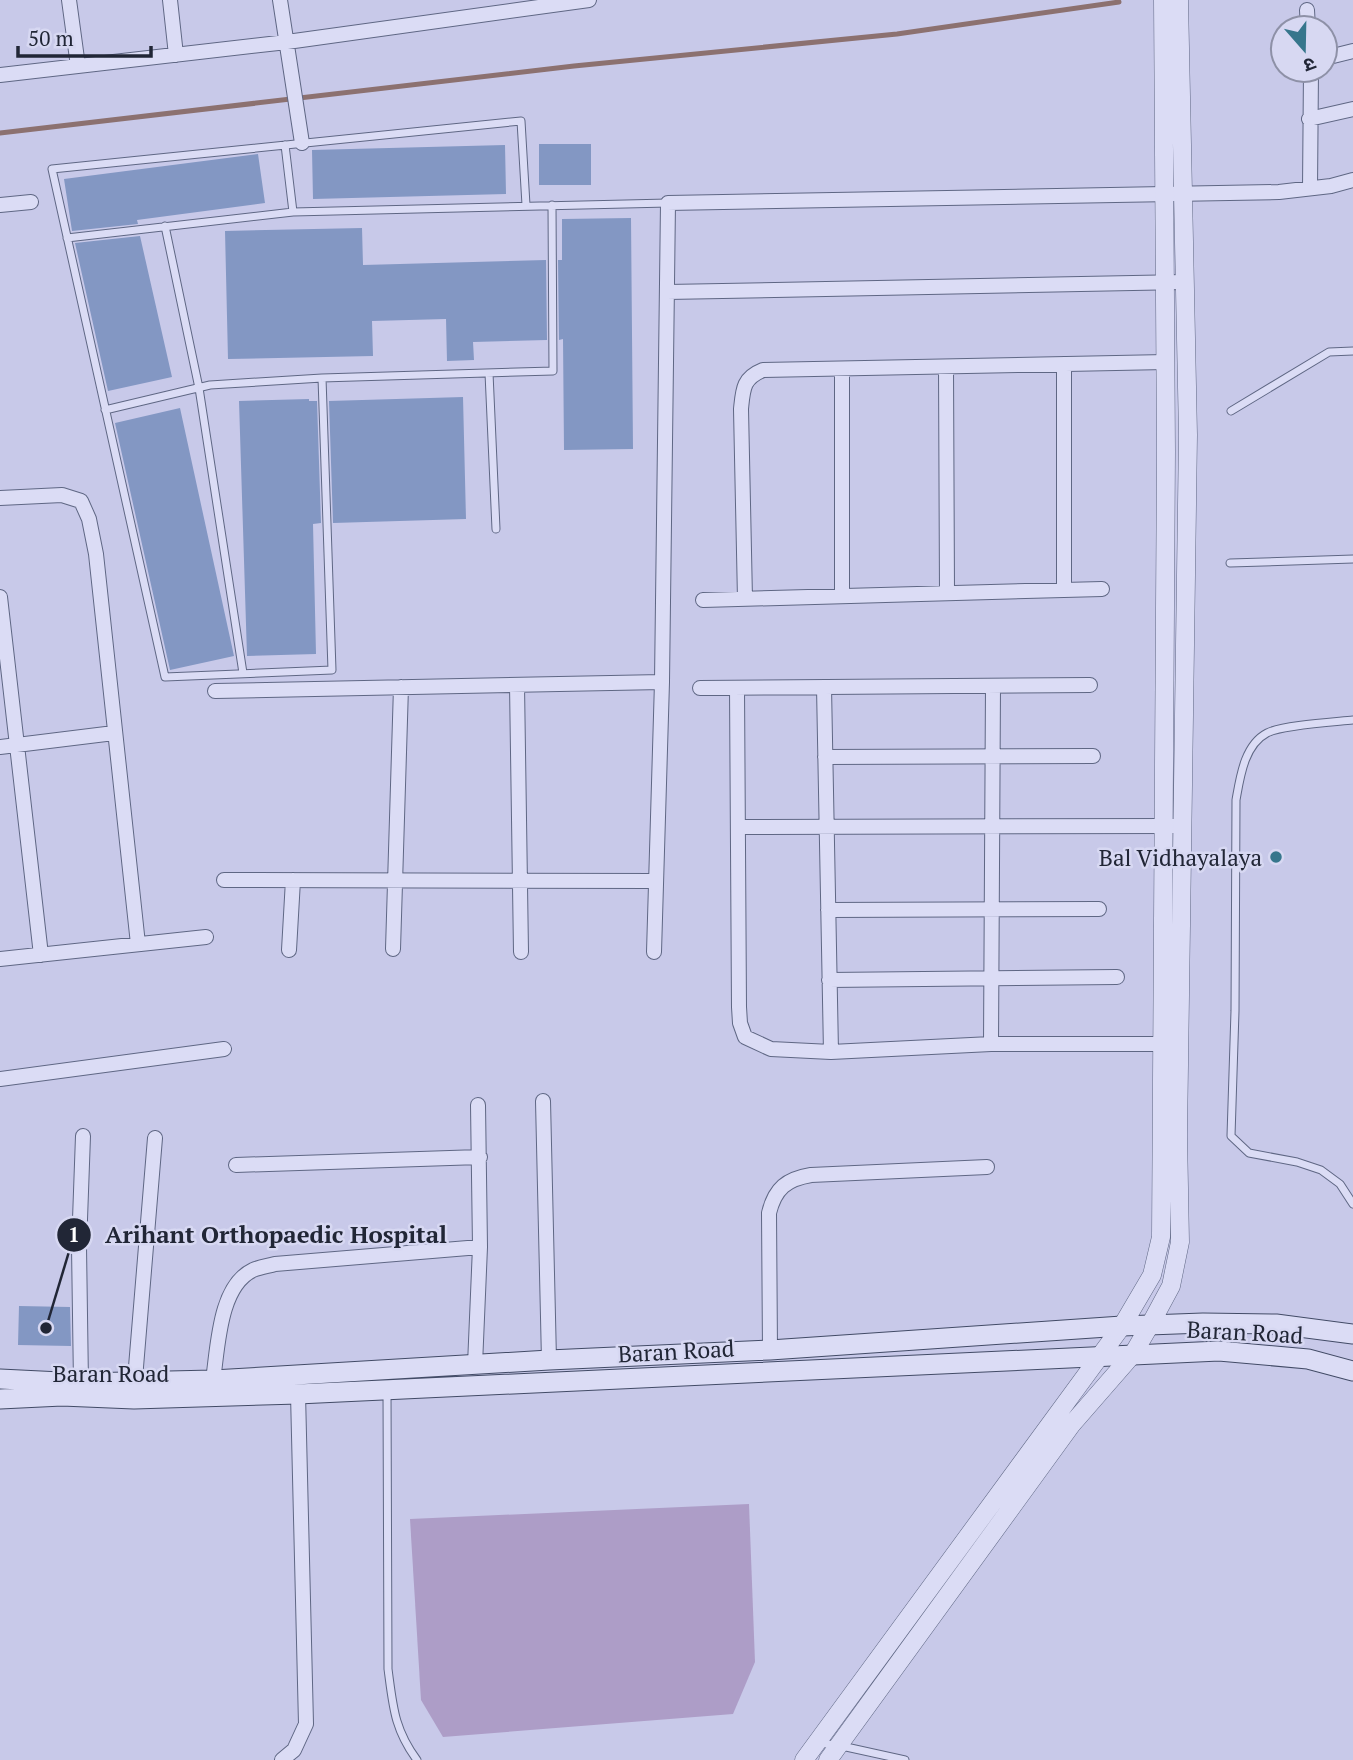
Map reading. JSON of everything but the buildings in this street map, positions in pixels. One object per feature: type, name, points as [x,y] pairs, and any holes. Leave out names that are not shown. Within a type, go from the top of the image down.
[{"type":"main road","name":"Baran Road","points":[[0,1399],[134,1390],[213,1380],[769,1350],[1122,1326],[1276,1324],[1353,1334]]},
{"type":"main road","name":"Baran Road","points":[[0,1379],[81,1382],[134,1390],[298,1394],[1219,1351],[1308,1359],[1353,1371]]},
{"type":"street","points":[[69,0],[78,66]]},
{"type":"street","points":[[170,0],[176,55]]},
{"type":"street","points":[[280,0],[302,143]]},
{"type":"street","points":[[470,0],[473,17]]},
{"type":"street","points":[[0,75],[286,42],[589,0]]},
{"type":"street","points":[[804,1760],[1122,1326],[1152,1275],[1161,1237],[1184,826],[1188,435],[1185,282],[1174,195],[1163,0]]},
{"type":"street","points":[[833,1753],[1072,1424],[1133,1354],[1171,1286],[1180,1242],[1178,1135],[1171,1044],[1164,826],[1166,283],[1174,195],[1179,0]]},
{"type":"street","points":[[1307,10],[1307,14]]},
{"type":"street","points":[[1310,84],[1310,188]]},
{"type":"street","points":[[1309,119],[1353,109]]},
{"type":"street","points":[[654,952],[662,682],[668,203],[1279,192],[1331,186],[1353,180]]},
{"type":"street","points":[[0,205],[31,202]]},
{"type":"street","points":[[667,292],[1185,282]]},
{"type":"street","points":[[745,599],[741,409],[743,388],[751,375],[763,370],[1166,362]]},
{"type":"street","points":[[1063,364],[1064,590]]},
{"type":"street","points":[[946,367],[947,593]]},
{"type":"street","points":[[842,369],[842,596]]},
{"type":"street","points":[[0,498],[62,495],[81,501],[89,519],[96,554],[138,944]]},
{"type":"street","points":[[703,600],[1102,589]]},
{"type":"street","points":[[0,597],[5,689],[17,745],[41,955]]},
{"type":"street","points":[[215,691],[662,682]]},
{"type":"street","points":[[517,685],[521,952]]},
{"type":"street","points":[[700,688],[1090,685]]},
{"type":"street","points":[[991,1044],[993,686]]},
{"type":"street","points":[[393,949],[401,687]]},
{"type":"street","points":[[824,687],[831,1052]]},
{"type":"street","points":[[737,688],[739,1007],[740,1023],[745,1037],[771,1049],[831,1052],[991,1044],[1171,1044]]},
{"type":"street","points":[[0,747],[114,733]]},
{"type":"street","points":[[825,757],[1093,756]]},
{"type":"street","points":[[738,827],[1184,826]]},
{"type":"street","points":[[224,880],[656,881]]},
{"type":"street","points":[[289,950],[293,880]]},
{"type":"street","points":[[828,910],[1099,909]]},
{"type":"street","points":[[0,959],[206,937]]},
{"type":"street","points":[[829,979],[1117,977]]},
{"type":"street","points":[[0,1079],[224,1049]]},
{"type":"street","points":[[543,1101],[549,1360]]},
{"type":"street","points":[[475,1365],[480,1247],[478,1105]]},
{"type":"street","points":[[81,1382],[79,1247],[83,1136]]},
{"type":"street","points":[[134,1390],[156,1138]]},
{"type":"street","points":[[236,1165],[480,1157]]},
{"type":"street","points":[[769,1350],[769,1213],[781,1186],[795,1178],[811,1175],[987,1167]]},
{"type":"street","points":[[213,1380],[223,1315],[233,1286],[253,1270],[275,1264],[480,1247]]},
{"type":"street","points":[[282,1760],[294,1750],[306,1724],[298,1394]]},
{"type":"lane","points":[[322,378],[331,670],[165,677],[52,169],[521,121],[526,205]]},
{"type":"lane","points":[[285,145],[293,212]]},
{"type":"lane","points":[[67,238],[293,212],[668,203]]},
{"type":"lane","points":[[105,410],[200,388],[322,378],[553,370],[552,205]]},
{"type":"lane","points":[[165,226],[200,388],[243,673]]},
{"type":"lane","points":[[1231,411],[1329,352],[1353,351]]},
{"type":"lane","points":[[489,373],[496,529]]},
{"type":"lane","points":[[1230,563],[1353,559]]},
{"type":"lane","points":[[1353,720],[1267,733],[1253,746],[1241,770],[1236,800],[1235,1011],[1231,1136],[1249,1153],[1297,1162],[1321,1170],[1340,1184],[1353,1204]]},
{"type":"lane","points":[[387,1389],[388,1669],[393,1707],[402,1740],[416,1760]]},
{"type":"lane","points":[[817,1743],[833,1753],[905,1760]]},
{"type":"shaded area","points":[[749,1504],[755,1662],[733,1714],[443,1737],[421,1700],[410,1519]]},
{"type":"waterway","points":[[0,133],[574,66],[897,34],[1119,2]]},
{"type":"place","name":"Bal Vidhayalaya","points":[[1276,857]]},
{"type":"place","name":"Arihant Orthopaedic Hospital","points":[[46,1328]]}]
